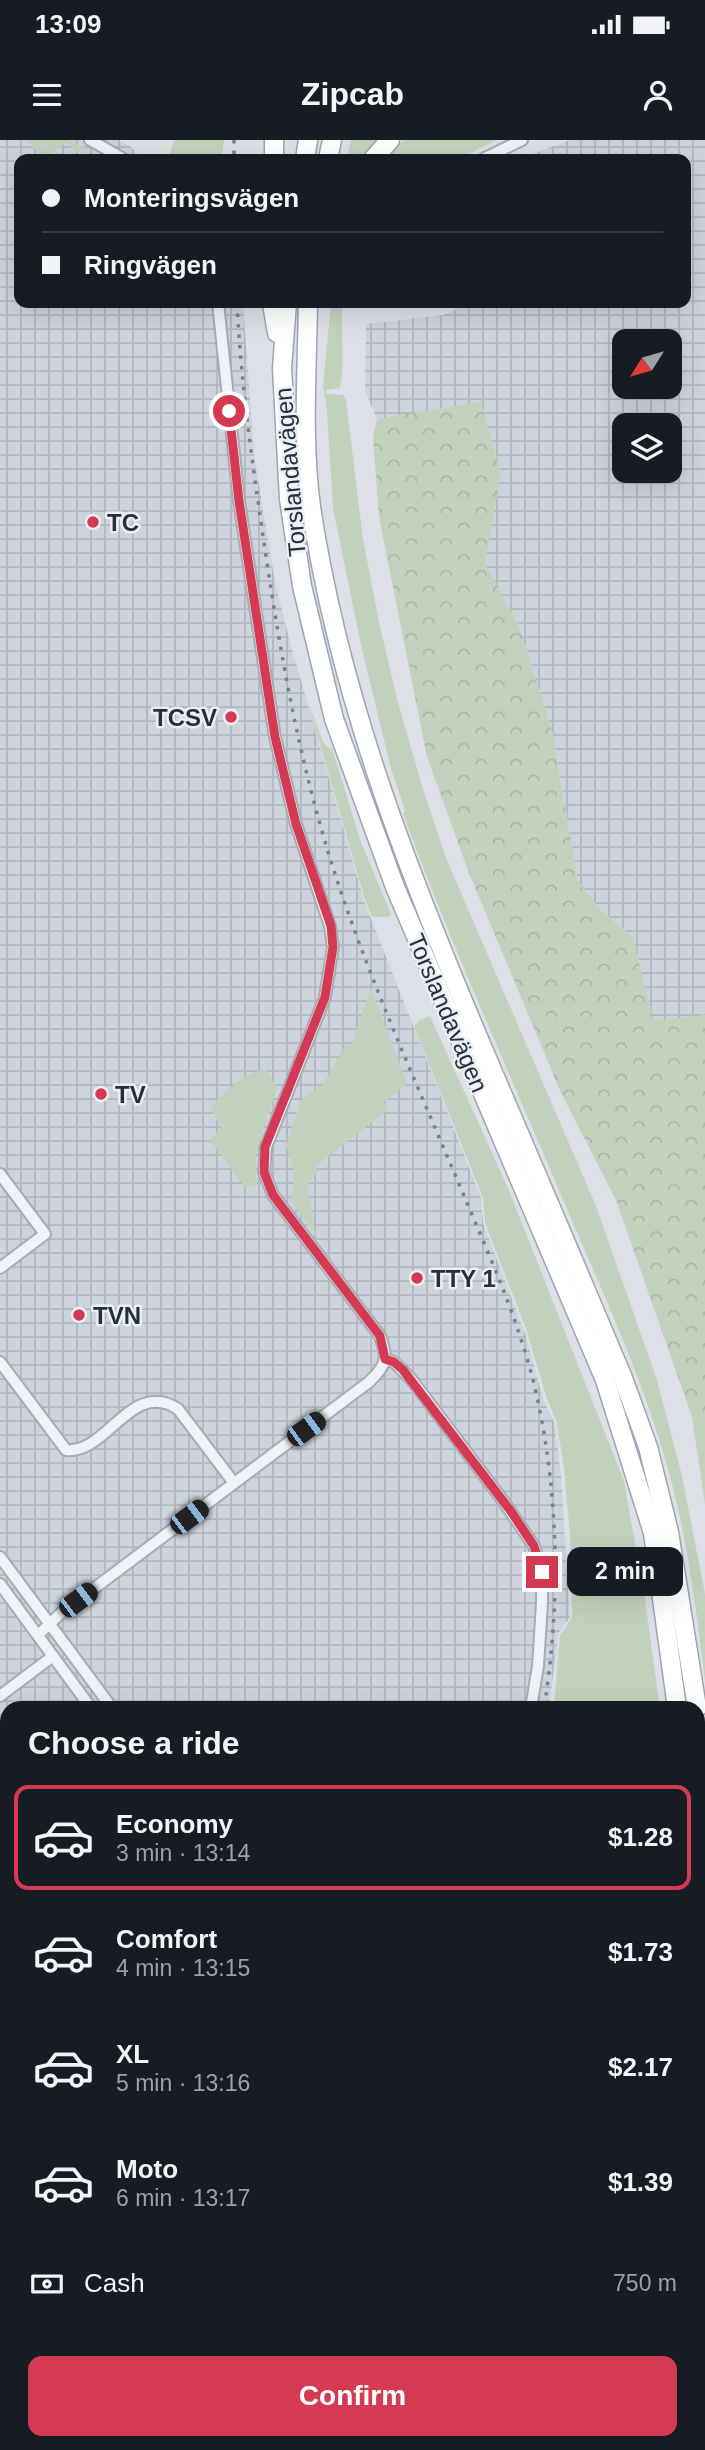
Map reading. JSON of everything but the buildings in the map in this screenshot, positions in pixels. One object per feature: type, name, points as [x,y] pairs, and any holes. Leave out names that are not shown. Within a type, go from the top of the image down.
[{"type":"main road","points":[[377,154],[390,140]]},
{"type":"main road","points":[[273,308],[282,368]]},
{"type":"main road","name":"Torslandavägen","points":[[286,308],[282,368],[287,477],[294,542],[334,719],[395,887],[605,1380],[653,1533],[676,1701]]},
{"type":"main road","name":"Torslandavägen","points":[[308,308],[306,429],[311,506],[334,630],[358,718],[414,883],[623,1378],[648,1447],[669,1532],[695,1701]]},
{"type":"main road","points":[[307,365],[318,308]]},
{"type":"street","points":[[90,140],[115,154]]},
{"type":"street","points":[[494,154],[523,140]]},
{"type":"street","points":[[45,1627],[369,1382],[383,1369],[385,1359],[380,1336],[273,1195],[264,1172],[265,1147],[325,997],[333,947],[331,926],[296,824],[275,737],[239,501],[219,308]]},
{"type":"street","points":[[0,1174],[45,1234],[0,1268]]},
{"type":"street","points":[[385,1359],[394,1362],[411,1379],[534,1546],[542,1572],[538,1666],[532,1701]]},
{"type":"street","points":[[0,1362],[66,1450],[75,1451],[85,1446],[136,1409],[157,1400],[169,1402],[178,1409],[234,1483]]},
{"type":"street","points":[[0,1557],[94,1701]]},
{"type":"street","points":[[0,1584],[45,1627],[114,1701]]},
{"type":"street","points":[[45,1627],[53,1656],[86,1701]]},
{"type":"street","points":[[45,1627],[106,1701]]},
{"type":"street","points":[[0,1696],[53,1656]]},
{"type":"shaded area","points":[[0,140],[119,140],[137,154],[14,154],[14,308],[243,308],[254,454],[275,582],[364,901],[481,1198],[483,1223],[526,1336],[543,1399],[554,1422],[561,1475],[570,1617],[558,1634],[550,1701],[0,1701]]},
{"type":"shaded area","points":[[570,140],[705,140],[705,1015],[654,1022],[633,938],[599,908],[578,881],[552,730],[519,626],[484,563],[501,473],[481,402],[377,419],[365,391],[366,324],[443,315],[459,308],[691,308],[691,154],[532,154]]},
{"type":"green space","points":[[27,140],[68,140],[86,148],[76,153],[67,142],[50,154],[39,154]]},
{"type":"green space","points":[[175,140],[224,140],[223,154],[169,154]]},
{"type":"green space","points":[[351,140],[381,140],[368,154],[348,154]]},
{"type":"green space","points":[[404,140],[497,140],[468,154],[389,154]]},
{"type":"green space","points":[[331,308],[343,308],[341,382],[339,388],[326,390],[326,394],[343,395],[346,400],[363,539],[397,699],[446,858],[596,1206],[657,1380],[682,1476],[705,1594],[705,1681],[680,1516],[647,1403],[613,1316],[465,971],[403,814],[405,810],[391,769],[361,645],[333,508],[323,385]]},
{"type":"green space","points":[[481,402],[501,473],[485,563],[519,626],[552,730],[578,881],[599,908],[633,938],[654,1021],[705,1015],[705,1415],[692,1417],[616,1200],[561,1093],[469,873],[427,757],[379,517],[373,437],[377,419]]},
{"type":"green space","points":[[307,699],[323,742],[332,748],[361,842],[391,914],[388,917],[372,917],[365,900]]},
{"type":"green space","points":[[371,988],[407,1084],[384,1102],[388,1110],[316,1166],[317,1172],[307,1187],[316,1236],[290,1200],[294,1187],[293,1167],[286,1146],[301,1099],[323,1084],[345,1046],[351,1045]]},
{"type":"green space","points":[[430,1016],[508,1188],[624,1481],[659,1701],[555,1701],[560,1636],[572,1617],[570,1535],[557,1423],[525,1326],[485,1223],[483,1198],[414,1027],[418,1021]]},
{"type":"green space","points":[[266,1070],[277,1088],[255,1157],[257,1184],[245,1188],[210,1140],[221,1127],[210,1107],[242,1078]]},
{"type":"green space","points":[[705,1415],[705,1504],[692,1417]]},
{"type":"railway","points":[[234,140],[234,154]]},
{"type":"railway","points":[[237,308],[248,426],[272,594],[295,722],[315,807],[341,892],[369,969],[504,1291],[535,1388],[549,1467],[555,1548],[553,1628],[545,1701]]},
{"type":"place","name":"TC","points":[[93,522]]},
{"type":"place","name":"TCSV","points":[[231,717]]},
{"type":"place","name":"TV","points":[[101,1094]]},
{"type":"place","name":"TTY 1","points":[[417,1278]]},
{"type":"place","name":"TVN","points":[[79,1315]]},
{"type":"route","points":[[229,411],[239,501],[275,737],[296,824],[331,926],[333,947],[325,997],[265,1147],[264,1172],[273,1195],[380,1336],[385,1359],[394,1362],[403,1370],[510,1510],[534,1546],[542,1572]]}]
